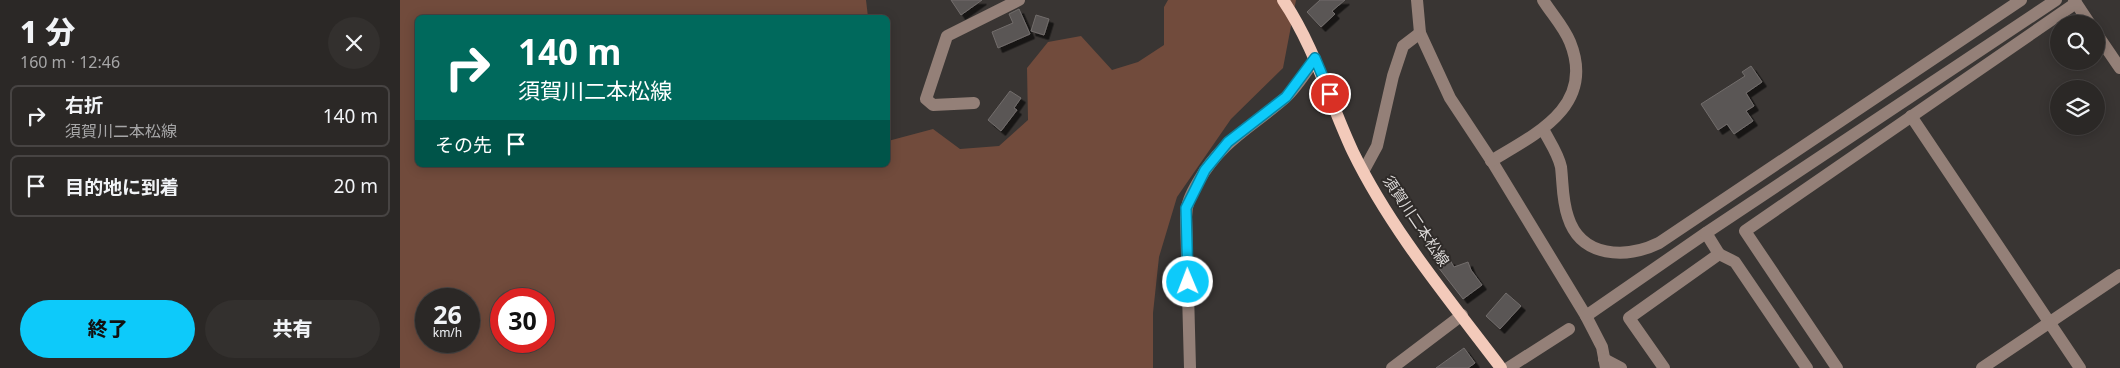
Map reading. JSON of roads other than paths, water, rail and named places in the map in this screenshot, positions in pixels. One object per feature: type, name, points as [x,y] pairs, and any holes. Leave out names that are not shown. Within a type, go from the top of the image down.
[{"type":"main road","name":"須賀川二本松線","points":[[1283,0],[1302,31],[1315,58],[1353,152],[1380,202],[1501,368]]},
{"type":"street","points":[[974,103],[934,105],[926,99],[947,36],[1019,0]]},
{"type":"street","points":[[1417,0],[1420,34],[1450,98],[1586,316],[1602,347],[1605,363],[1621,368]]},
{"type":"street","points":[[1491,161],[1553,122],[1566,104],[1573,87],[1576,70],[1570,40],[1543,0]]},
{"type":"street","points":[[1543,129],[1557,155],[1561,168],[1561,186],[1568,219],[1582,238],[1590,244],[1612,254],[1646,249],[1659,243],[2021,0]]},
{"type":"street","points":[[1586,316],[1706,233],[2056,0]]},
{"type":"street","points":[[1837,368],[1745,231],[2075,1],[2084,15]]},
{"type":"street","points":[[1364,170],[1377,146],[1402,46],[1420,34]]},
{"type":"street","points":[[2105,46],[2120,68]]},
{"type":"street","points":[[1190,368],[1186,218],[1186,208],[1190,198],[1205,170],[1228,142],[1286,97],[1315,58]]},
{"type":"street","points":[[1911,116],[2080,368]]},
{"type":"street","points":[[1706,233],[1719,254],[1735,262],[1807,368]]},
{"type":"street","points":[[1664,368],[1629,318],[1719,254]]},
{"type":"street","points":[[1982,368],[2120,275]]},
{"type":"street","points":[[1392,368],[1462,315]]},
{"type":"street","points":[[1508,368],[1569,329]]}]
